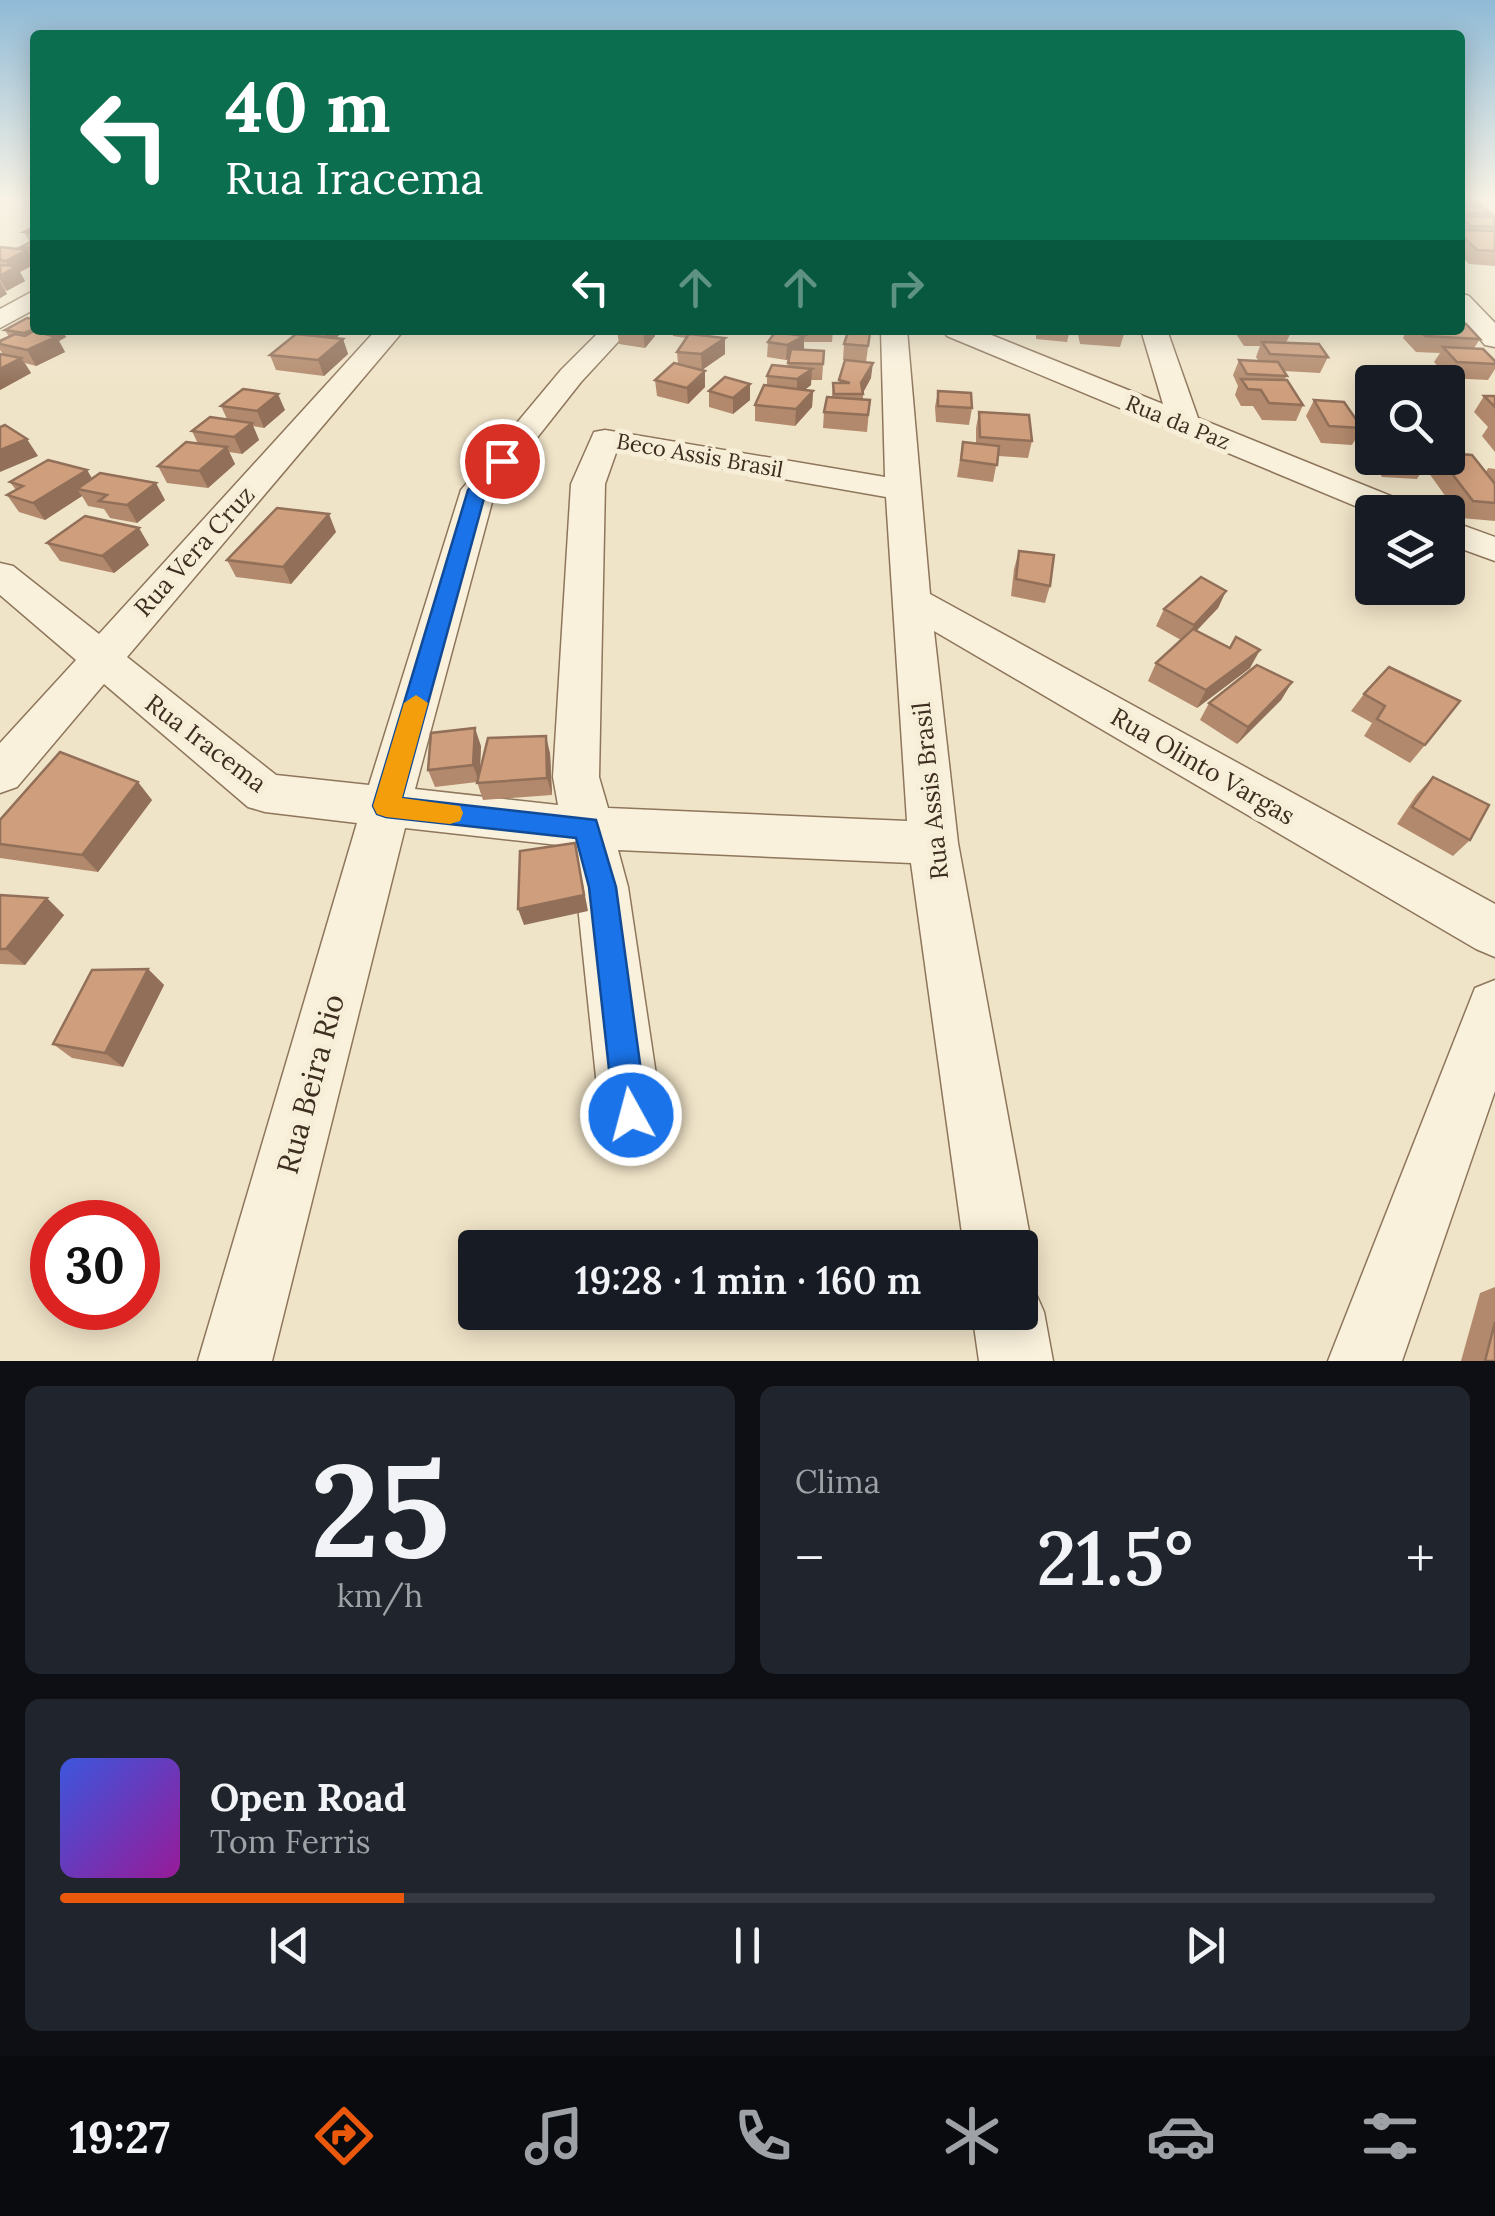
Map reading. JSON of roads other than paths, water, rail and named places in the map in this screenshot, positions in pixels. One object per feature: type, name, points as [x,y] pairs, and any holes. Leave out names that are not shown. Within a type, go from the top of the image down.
[{"type":"street","points":[[0,320],[30,301]]},
{"type":"street","points":[[1465,302],[1495,310]]},
{"type":"street","points":[[1465,306],[1495,338]]},
{"type":"street","name":"Rua Vera Cruz","points":[[0,774],[387,335]]},
{"type":"street","name":"Rua Beira Rio","points":[[236,1361],[386,806],[478,490],[570,376],[611,335]]},
{"type":"street","name":"Rua Assis Brasil","points":[[894,335],[902,490],[933,843],[995,1230]]},
{"type":"street","name":"Rua da Paz","points":[[968,335],[1360,495]]},
{"type":"street","points":[[1156,335],[1186,425]]},
{"type":"street","name":"Beco Assis Brasil","points":[[587,828],[576,777],[584,543],[588,484],[605,439],[902,490]]},
{"type":"street","points":[[1465,538],[1495,550]]},
{"type":"street","name":"Rua Iracema","points":[[0,575],[265,794],[587,828],[933,843]]},
{"type":"street","name":"Rua Olinto Vargas","points":[[911,600],[1495,932]]},
{"type":"street","points":[[587,828],[602,887],[631,1115]]},
{"type":"street","points":[[1366,1361],[1495,1008]]},
{"type":"street","points":[[1011,1330],[1016,1361]]}]
